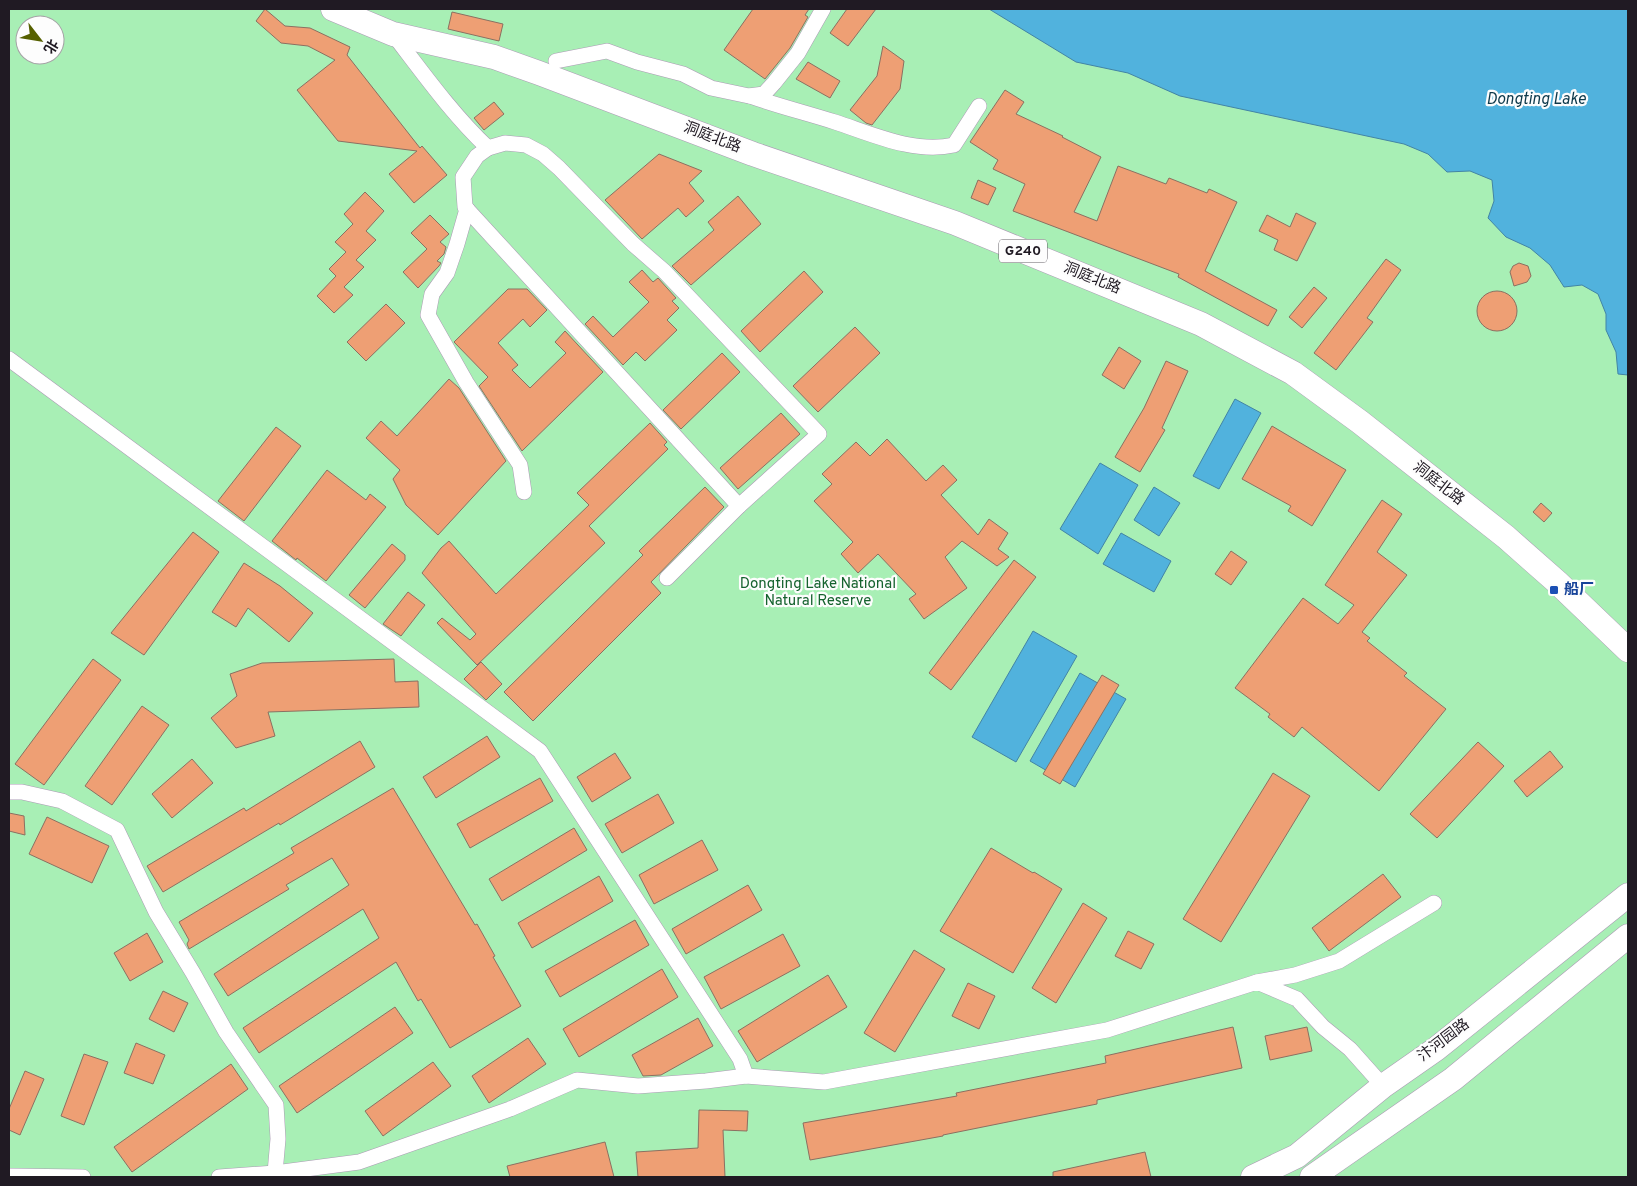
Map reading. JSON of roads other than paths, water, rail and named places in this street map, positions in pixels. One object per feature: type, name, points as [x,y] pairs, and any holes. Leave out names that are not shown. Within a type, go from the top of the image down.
[{"type":"main road","name":"洞庭北路","points":[[332,9],[393,34],[494,57],[539,72],[753,154],[955,223],[1201,324],[1293,373],[1360,422],[1506,537],[1557,582],[1628,650]]},
{"type":"main road","name":"洞庭北路","points":[[351,9],[376,19],[482,44],[511,46],[556,61],[736,139],[986,226],[1217,322],[1287,359],[1365,414],[1454,486],[1495,516],[1550,563],[1628,638]]},
{"type":"main road","name":"汴河园路","points":[[1253,1177],[1297,1156],[1383,1086],[1436,1049],[1628,895]]},
{"type":"main road","points":[[1312,1177],[1454,1079],[1628,936]]},
{"type":"street","points":[[749,96],[764,94],[774,83],[798,53],[823,9]]},
{"type":"street","points":[[393,34],[437,92],[488,148]]},
{"type":"street","points":[[556,61],[607,51],[637,62],[683,74],[711,88],[749,96],[897,142],[924,147],[940,148],[954,145],[979,106]]},
{"type":"street","points":[[668,578],[739,506],[818,434],[664,271],[633,244],[554,163],[543,154],[526,145],[505,143],[488,148],[477,156],[463,177],[465,206],[467,209],[739,506]]},
{"type":"street","points":[[467,209],[458,244],[447,273],[432,294],[428,315],[466,382],[520,465],[524,492]]},
{"type":"street","points":[[9,359],[540,751],[740,1059],[746,1076]]},
{"type":"street","points":[[9,792],[22,792],[62,801],[117,830],[156,912],[193,972],[226,1032],[276,1105],[278,1139],[275,1173]]},
{"type":"street","points":[[219,1177],[275,1173],[359,1162],[510,1109],[577,1080],[638,1086],[746,1076],[824,1082],[1107,1030],[1257,982],[1295,975],[1339,962],[1434,903]]},
{"type":"street","points":[[1257,982],[1296,999],[1323,1027],[1350,1049],[1383,1086]]},
{"type":"street","points":[[9,1176],[83,1177]]},
{"type":"water","name":"Dongting Lake","points":[[989,9],[1628,9],[1628,375],[1618,374],[1616,352],[1606,330],[1606,314],[1598,294],[1582,285],[1564,287],[1550,265],[1530,248],[1506,237],[1488,218],[1494,201],[1492,180],[1470,171],[1447,172],[1428,154],[1404,144],[1180,96],[1128,73],[1076,62]]},
{"type":"water","points":[[1235,399],[1261,413],[1219,489],[1193,476]]},
{"type":"water","points":[[1100,463],[1138,485],[1098,554],[1060,529]]},
{"type":"water","points":[[1154,487],[1180,503],[1159,536],[1134,520]]},
{"type":"water","points":[[1121,533],[1171,561],[1154,592],[1103,564]]},
{"type":"water","points":[[1033,631],[1077,656],[1016,762],[972,737]]},
{"type":"water","points":[[1080,673],[1126,699],[1075,787],[1030,761]]},
{"type":"place","name":"船厂","points":[[1554,590]]},
{"type":"park label","name":"Dongting Lake National Natural Reserve","points":[[818,592]]}]
